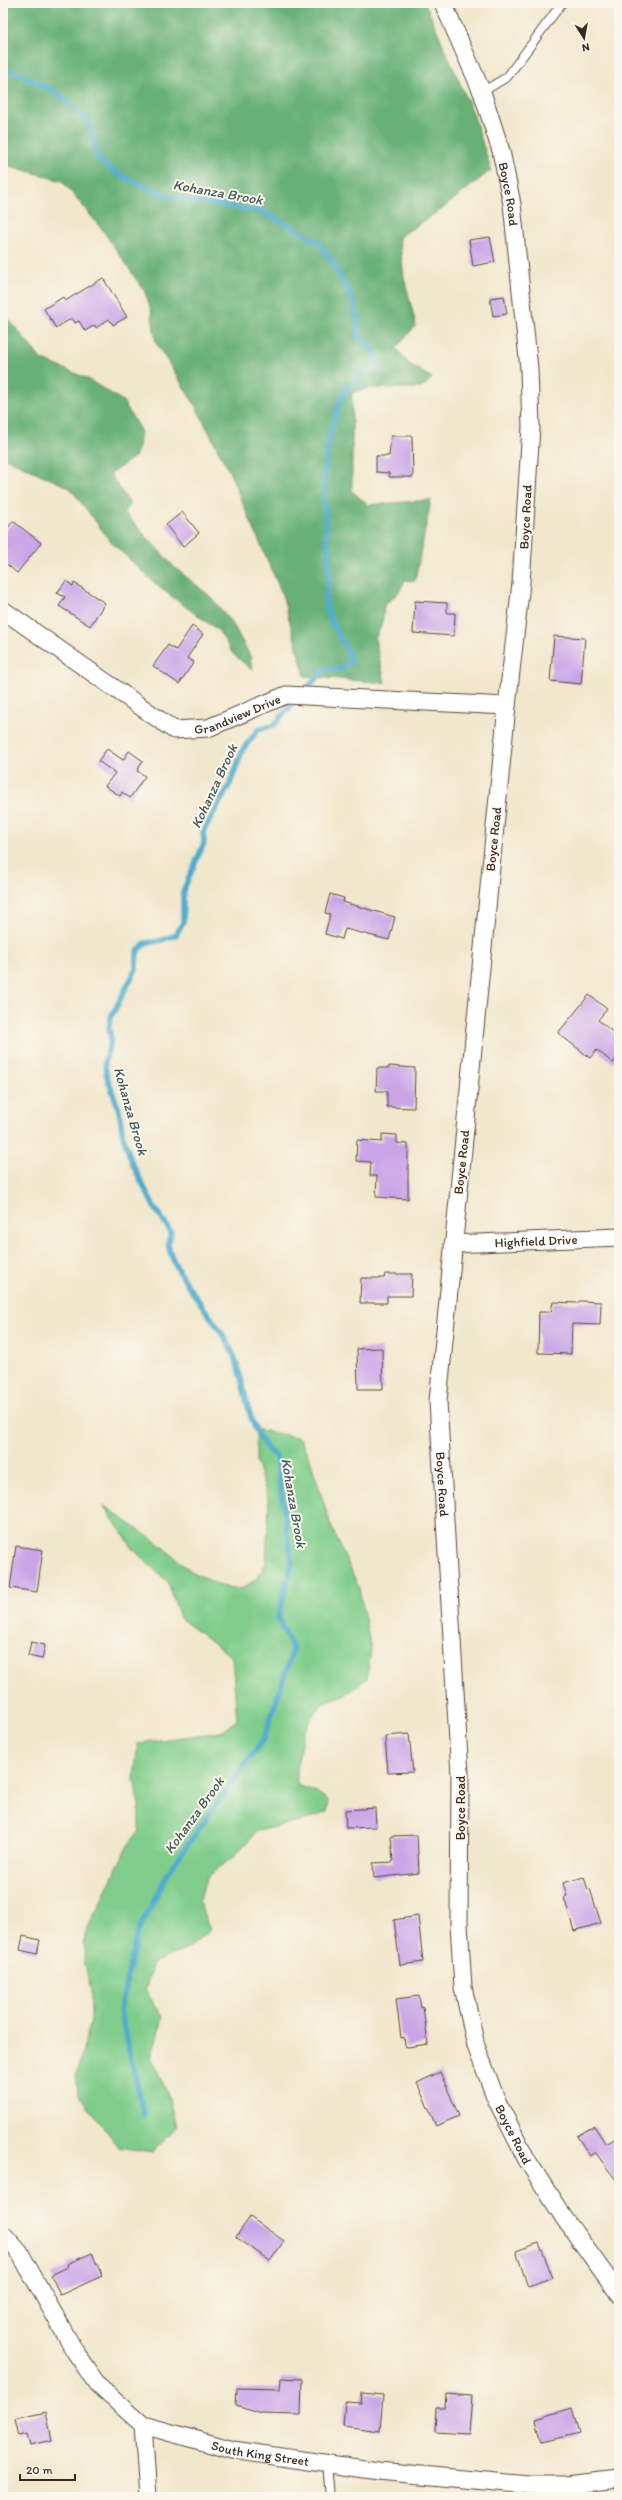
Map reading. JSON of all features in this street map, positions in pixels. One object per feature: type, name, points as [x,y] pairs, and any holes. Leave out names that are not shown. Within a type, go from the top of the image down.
[{"type":"street","name":"Boyce Road","points":[[443,3],[482,92],[501,151],[512,204],[529,383],[531,427],[522,583],[507,706],[438,1401],[460,1775],[459,1924],[463,1987],[476,2046],[496,2099],[523,2153],[564,2218],[619,2294]]},
{"type":"street","name":"Grandview Drive","points":[[3,610],[174,730],[208,728],[286,695],[507,706]]},
{"type":"street","name":"Highfield Drive","points":[[453,1244],[619,1237]]},
{"type":"street","name":"South King Street","points":[[3,2234],[20,2252],[74,2350],[97,2384],[143,2426],[233,2450],[378,2472],[529,2485],[565,2485],[619,2478]]},
{"type":"street","points":[[143,2426],[148,2497]]},
{"type":"lane","points":[[482,92],[508,77],[562,3]]},
{"type":"lane","points":[[327,2464],[330,2497]]},
{"type":"green space","points":[[3,3],[425,3],[473,113],[491,170],[442,209],[399,237],[404,277],[416,325],[396,348],[409,364],[432,378],[422,388],[370,388],[352,393],[352,491],[368,505],[431,500],[415,581],[405,580],[400,591],[384,606],[382,624],[375,639],[385,683],[305,676],[282,594],[228,469],[195,405],[156,343],[151,310],[145,292],[102,229],[62,181],[3,164]]},
{"type":"green space","points":[[3,312],[41,359],[86,378],[123,401],[141,432],[136,456],[110,474],[130,504],[124,512],[174,567],[211,597],[234,626],[250,656],[252,670],[233,654],[219,631],[160,588],[111,542],[70,488],[3,457]]},
{"type":"green space","points":[[256,1429],[300,1438],[310,1460],[331,1526],[359,1588],[371,1650],[367,1679],[347,1693],[324,1703],[316,1710],[310,1719],[302,1741],[299,1752],[297,1785],[315,1791],[329,1801],[327,1812],[299,1822],[257,1831],[234,1856],[206,1878],[199,1902],[210,1930],[185,1950],[153,1963],[145,1990],[163,2017],[151,2058],[167,2092],[176,2127],[153,2152],[119,2147],[78,2094],[76,2075],[91,2021],[91,1991],[84,1960],[85,1934],[127,1847],[139,1831],[139,1805],[134,1779],[138,1743],[221,1732],[237,1720],[232,1657],[180,1618],[168,1582],[134,1550],[103,1505],[160,1545],[191,1571],[220,1586],[241,1589],[257,1579],[266,1563],[269,1501],[256,1462]]},
{"type":"building","points":[[490,237],[495,262],[473,266],[469,240]]},
{"type":"building","points":[[103,278],[127,317],[113,325],[109,319],[96,328],[95,325],[85,331],[79,321],[75,323],[72,318],[56,328],[44,309],[63,297],[65,301]]},
{"type":"building","points":[[504,296],[507,314],[493,316],[490,298]]},
{"type":"building","points":[[391,436],[412,436],[413,477],[389,477],[389,473],[376,472],[376,456],[389,456]]},
{"type":"building","points":[[182,512],[199,533],[183,547],[166,525]]},
{"type":"building","points":[[13,521],[41,543],[17,573],[3,561],[3,534]]},
{"type":"building","points":[[66,581],[73,586],[74,583],[105,603],[90,626],[59,606],[65,597],[57,593]]},
{"type":"building","points":[[415,601],[447,603],[447,613],[455,613],[454,636],[413,633]]},
{"type":"building","points":[[192,626],[203,634],[187,658],[194,662],[179,684],[153,666],[168,645],[176,650]]},
{"type":"building","points":[[554,636],[585,638],[581,684],[550,681]]},
{"type":"building","points":[[107,749],[123,760],[129,751],[143,761],[137,771],[145,776],[130,798],[122,792],[120,796],[105,786],[115,773],[98,761]]},
{"type":"building","points":[[330,894],[344,898],[343,902],[395,917],[389,940],[345,929],[342,939],[325,934],[330,914],[325,913]]},
{"type":"building","points":[[589,995],[607,1009],[598,1020],[619,1037],[619,1055],[613,1063],[597,1050],[590,1058],[558,1033]]},
{"type":"building","points":[[389,1066],[415,1068],[414,1108],[387,1107],[387,1091],[376,1091],[377,1068],[389,1068]]},
{"type":"building","points":[[382,1134],[397,1135],[397,1143],[408,1144],[408,1199],[376,1197],[377,1176],[370,1176],[371,1162],[356,1161],[357,1140],[382,1142]]},
{"type":"building","points":[[385,1274],[412,1274],[411,1296],[387,1296],[387,1303],[360,1303],[361,1278],[384,1278]]},
{"type":"building","points":[[579,1301],[601,1302],[600,1325],[572,1324],[571,1354],[538,1353],[539,1312],[551,1312],[553,1302],[579,1303]]},
{"type":"building","points":[[382,1348],[383,1389],[358,1389],[357,1349]]},
{"type":"building","points":[[16,1546],[43,1550],[37,1592],[10,1588]]},
{"type":"building","points":[[31,1642],[45,1645],[42,1659],[28,1656]]},
{"type":"building","points":[[409,1734],[413,1772],[388,1773],[385,1736]]},
{"type":"building","points":[[375,1808],[376,1827],[346,1828],[345,1810]]},
{"type":"building","points":[[417,1835],[419,1873],[374,1878],[373,1863],[393,1862],[391,1836]]},
{"type":"building","points":[[584,1877],[588,1890],[590,1889],[601,1923],[574,1931],[564,1897],[567,1896],[563,1883]]},
{"type":"building","points":[[418,1916],[423,1962],[400,1965],[394,1920]]},
{"type":"building","points":[[23,1936],[40,1940],[37,1954],[20,1950]]},
{"type":"building","points":[[419,1996],[421,2008],[423,2007],[428,2044],[408,2047],[405,2046],[404,2037],[401,2038],[396,1999]]},
{"type":"building","points":[[440,2072],[459,2116],[436,2126],[417,2083]]},
{"type":"building","points":[[594,2126],[606,2144],[619,2136],[619,2184],[595,2152],[590,2156],[577,2136]]},
{"type":"building","points":[[250,2217],[284,2241],[270,2261],[236,2237]]},
{"type":"building","points":[[539,2243],[553,2278],[528,2287],[516,2251]]},
{"type":"building","points":[[92,2253],[102,2276],[60,2295],[51,2275],[68,2267],[67,2264]]},
{"type":"building","points":[[281,2378],[302,2379],[301,2415],[262,2414],[236,2406],[237,2388],[280,2389]]},
{"type":"building","points":[[362,2393],[383,2395],[380,2431],[343,2426],[345,2402],[361,2403]]},
{"type":"building","points":[[446,2394],[472,2396],[469,2434],[435,2432],[436,2408],[445,2408]]},
{"type":"building","points":[[572,2408],[579,2433],[542,2442],[536,2419]]},
{"type":"building","points":[[46,2412],[52,2440],[30,2445],[27,2434],[19,2436],[15,2419]]},
{"type":"waterway","name":"Kohanza Brook","points":[[3,67],[54,91],[79,112],[90,126],[98,159],[117,174],[167,196],[264,212],[321,244],[351,295],[358,318],[358,337],[372,348],[379,364],[360,375],[344,392],[329,437],[324,475],[329,575],[326,605],[329,617],[346,648],[351,661],[339,670],[326,668],[302,693]]},
{"type":"waterway","name":"Kohanza Brook","points":[[144,2115],[120,2011],[137,1933],[170,1869],[264,1738],[293,1650],[278,1617],[292,1563],[276,1457],[266,1447],[252,1421],[237,1362],[231,1349],[216,1324],[178,1270],[168,1244],[171,1232],[154,1207],[132,1163],[123,1136],[119,1110],[106,1074],[105,1062],[111,1039],[109,1028],[111,1017],[136,969],[137,952],[145,943],[159,941],[176,935],[183,922],[183,891],[204,843],[203,832],[230,784],[243,749],[258,730],[274,725],[297,699]]}]
